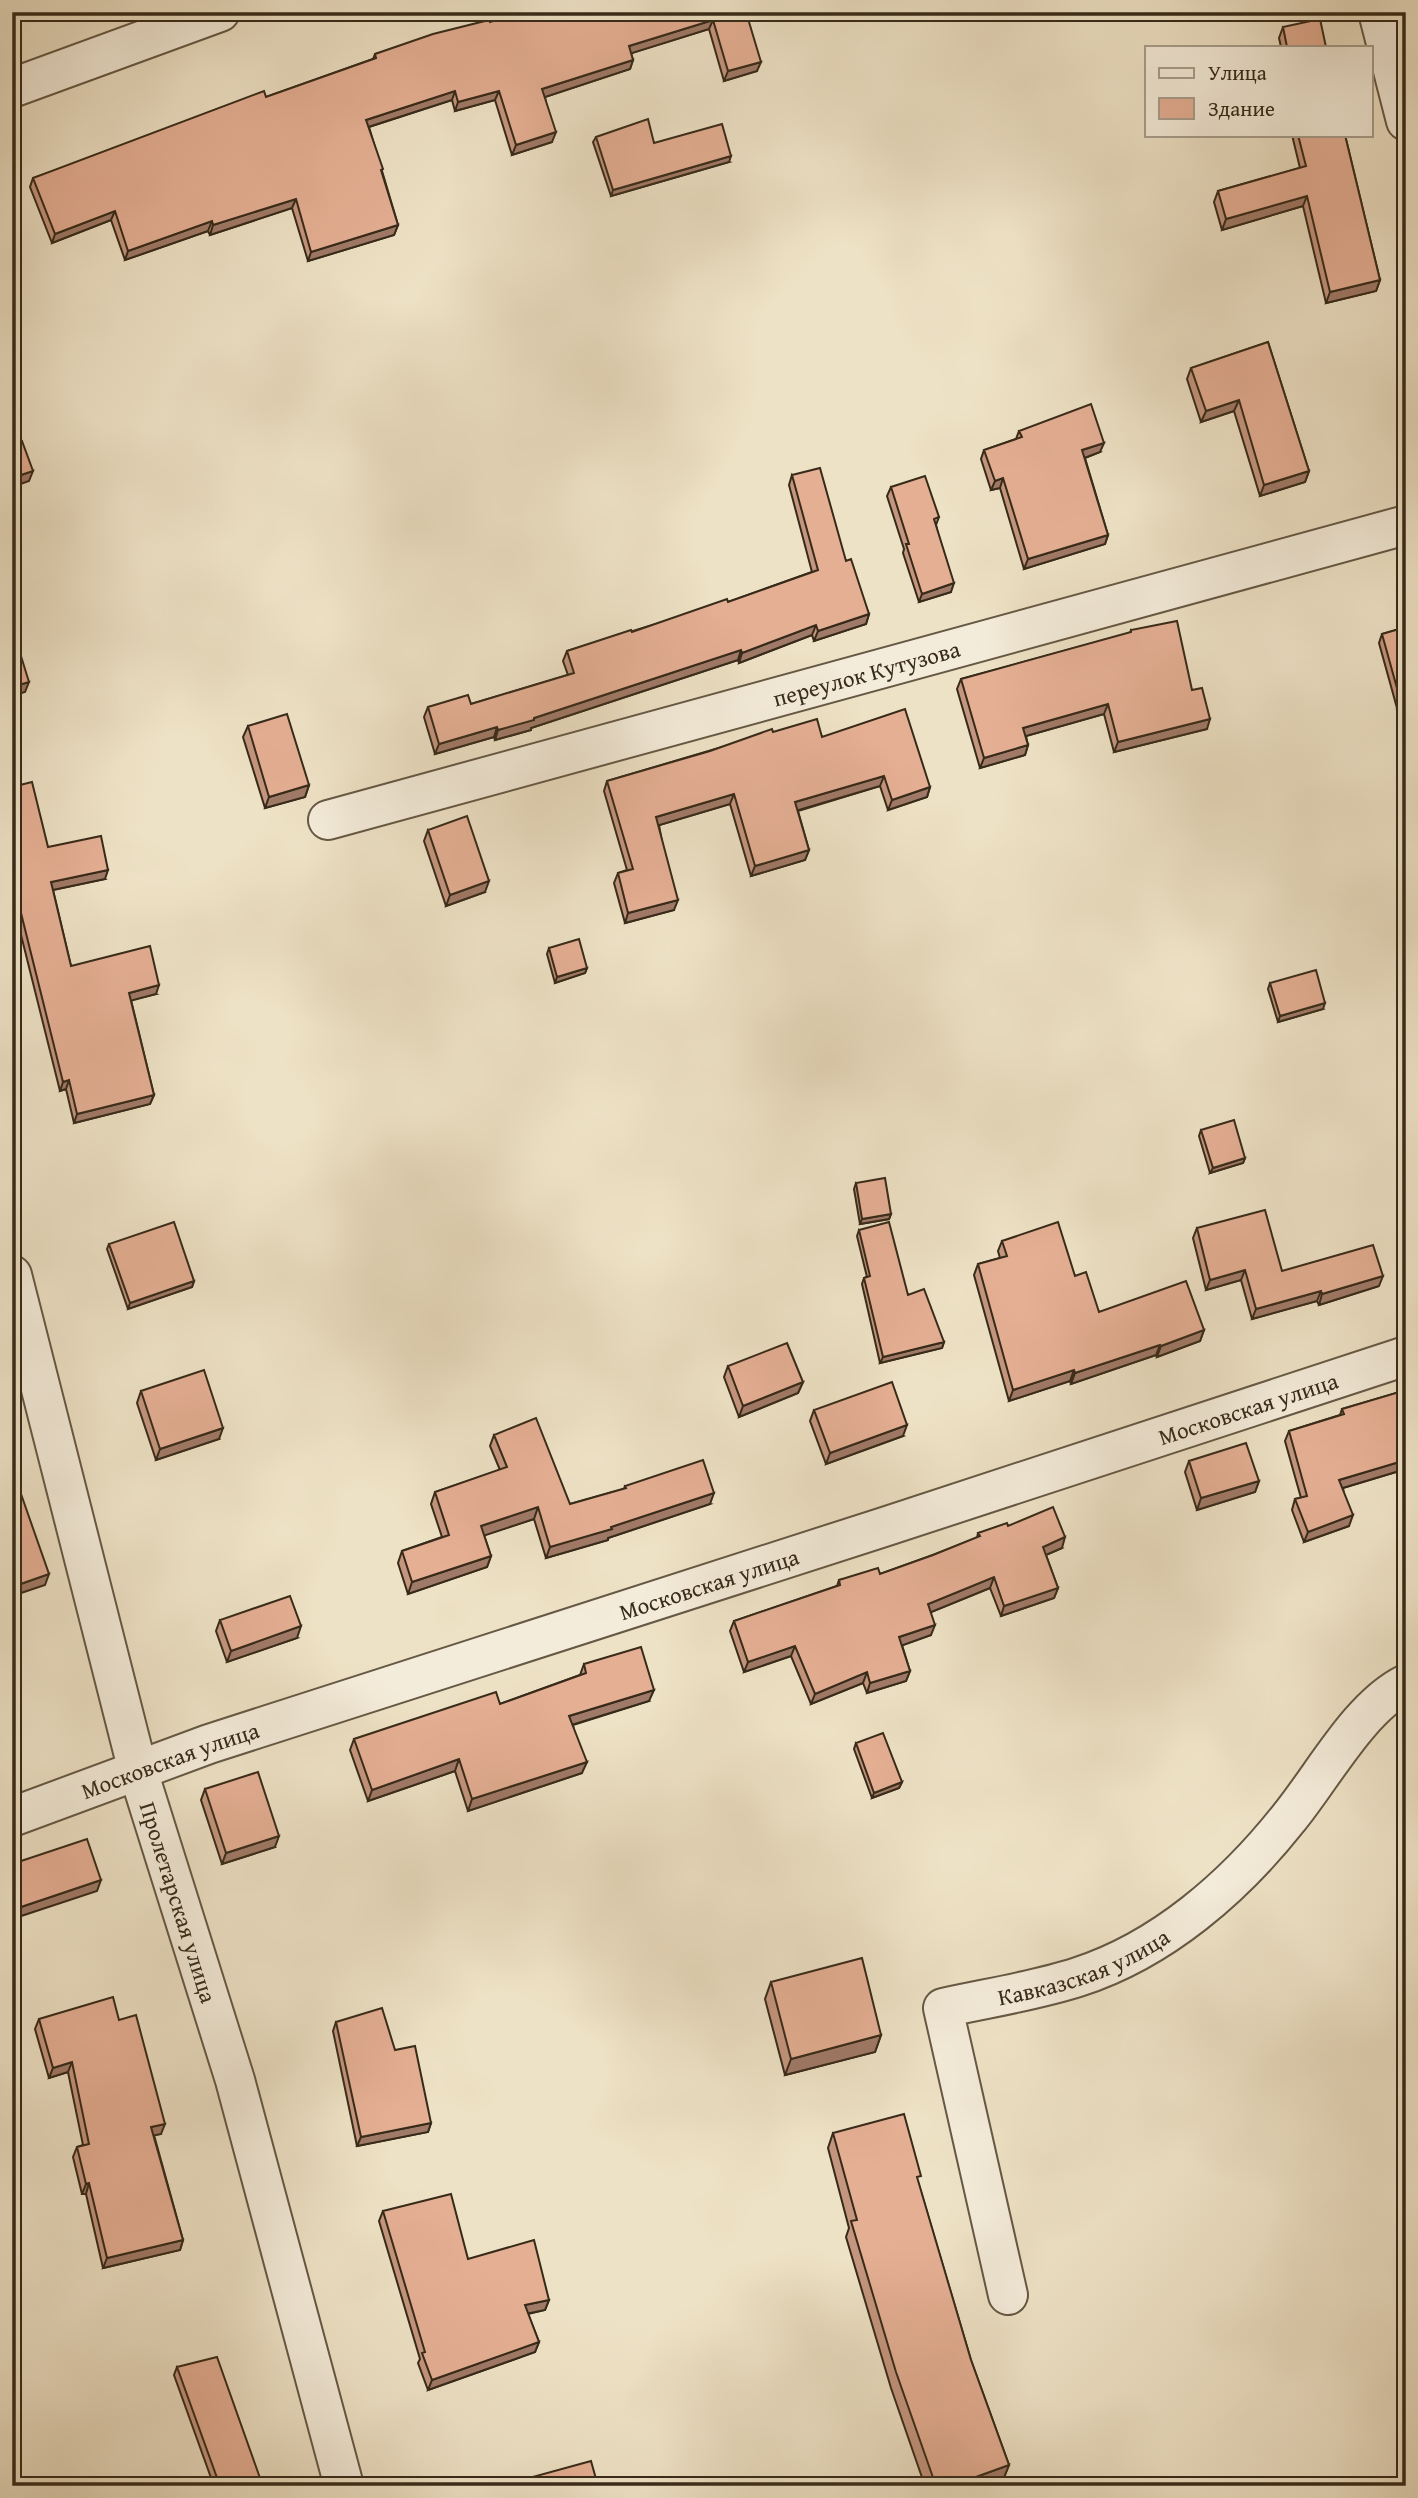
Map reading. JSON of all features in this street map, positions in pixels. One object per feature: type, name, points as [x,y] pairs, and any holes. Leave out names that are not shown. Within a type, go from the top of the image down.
[{"type":"street","points":[[12,88],[220,12]]},
{"type":"street","points":[[1378,12],[1406,121]]},
{"type":"street","name":"переулок Кутузова","points":[[328,820],[1406,525]]},
{"type":"street","name":"Пролетарская улица","points":[[12,1275],[138,1771],[235,2080],[344,2486]]},
{"type":"street","name":"Московская улица","points":[[12,1817],[209,1744],[1406,1356]]},
{"type":"street","name":"Кавказская улица","points":[[1008,2295],[943,2008],[1077,1977],[1109,1965],[1186,1920],[1259,1854],[1362,1720],[1380,1701],[1406,1684]]},
{"type":"building","points":[[522,12],[746,12],[761,62],[728,71],[713,20],[629,46],[633,60],[542,89],[556,132],[516,145],[499,91],[458,102],[455,91],[366,120],[398,225],[311,252],[296,199],[213,225],[212,221],[128,251],[115,211],[55,234],[33,178],[264,91],[266,97],[376,58],[375,54],[433,34]]},
{"type":"building","points":[[1320,19],[1326,46],[1287,46],[1283,27]]},
{"type":"building","points":[[648,119],[654,143],[722,124],[731,156],[613,190],[596,137]]},
{"type":"building","points":[[1298,136],[1345,136],[1380,280],[1330,292],[1307,196],[1226,219],[1218,191],[1306,166]]},
{"type":"building","points":[[1268,342],[1309,471],[1264,485],[1239,400],[1206,411],[1191,368]]},
{"type":"building","points":[[1091,404],[1104,443],[1082,450],[1108,535],[1028,559],[1003,478],[995,481],[984,450],[1022,437],[1019,431]]},
{"type":"building","points":[[22,441],[33,471],[12,478],[12,444]]},
{"type":"building","points":[[820,468],[846,561],[851,559],[869,614],[818,631],[816,625],[742,653],[741,650],[534,720],[498,730],[497,727],[439,744],[428,707],[468,695],[471,704],[574,673],[567,651],[727,599],[728,602],[818,570],[792,475]]},
{"type":"building","points":[[925,476],[939,517],[934,519],[954,583],[922,594],[891,487]]},
{"type":"building","points":[[1177,621],[1192,690],[1202,688],[1210,719],[1118,742],[1108,704],[1023,728],[1028,745],[984,758],[961,679],[1131,630]]},
{"type":"building","points":[[12,627],[29,682],[12,687]]},
{"type":"building","points":[[1406,627],[1406,697],[1400,699],[1382,634]]},
{"type":"building","points":[[905,709],[930,787],[892,800],[884,776],[795,802],[809,850],[755,866],[734,794],[656,817],[678,900],[628,913],[618,873],[633,869],[607,781],[710,751],[772,729],[773,732],[817,719],[822,737]]},
{"type":"building","points":[[287,714],[309,785],[269,797],[248,726]]},
{"type":"building","points":[[32,782],[48,847],[101,836],[108,870],[51,882],[71,966],[150,946],[159,985],[129,993],[154,1095],[77,1114],[69,1080],[63,1082],[12,873],[12,787]]},
{"type":"building","points":[[467,816],[489,881],[450,895],[428,830]]},
{"type":"building","points":[[579,939],[587,968],[557,977],[549,948]]},
{"type":"building","points":[[1316,970],[1325,1003],[1280,1016],[1270,983]]},
{"type":"building","points":[[1234,1120],[1245,1158],[1213,1168],[1201,1130]]},
{"type":"building","points":[[885,1178],[891,1214],[862,1219],[856,1183]]},
{"type":"building","points":[[1265,1210],[1282,1271],[1373,1245],[1383,1276],[1256,1309],[1245,1270],[1210,1280],[1197,1228]]},
{"type":"building","points":[[174,1222],[194,1281],[130,1303],[109,1244]]},
{"type":"building","points":[[889,1222],[908,1295],[924,1289],[944,1342],[883,1357],[864,1278],[870,1276],[859,1230]]},
{"type":"building","points":[[1058,1222],[1075,1276],[1086,1272],[1099,1312],[1186,1281],[1204,1330],[1161,1346],[1013,1390],[978,1264],[1007,1256],[1002,1241]]},
{"type":"building","points":[[787,1343],[803,1382],[743,1406],[728,1366]]},
{"type":"building","points":[[204,1370],[223,1428],[160,1449],[141,1391]]},
{"type":"building","points":[[892,1382],[907,1425],[830,1453],[814,1410]]},
{"type":"building","points":[[1406,1390],[1406,1460],[1339,1480],[1353,1515],[1308,1532],[1295,1499],[1307,1496],[1289,1431],[1344,1414],[1342,1409]]},
{"type":"building","points":[[536,1418],[570,1504],[626,1488],[625,1486],[703,1460],[714,1493],[611,1527],[612,1529],[550,1547],[538,1507],[481,1526],[491,1556],[412,1582],[402,1551],[449,1535],[435,1492],[507,1467],[494,1435]]},
{"type":"building","points":[[1246,1443],[1259,1481],[1201,1498],[1189,1461]]},
{"type":"building","points":[[21,1494],[49,1574],[12,1587],[12,1497]]},
{"type":"building","points":[[1053,1507],[1065,1537],[1043,1547],[1058,1588],[1004,1606],[994,1577],[928,1604],[935,1625],[899,1637],[910,1671],[870,1683],[867,1672],[815,1694],[795,1646],[748,1662],[734,1621],[840,1585],[839,1580],[878,1568],[880,1574],[980,1536],[978,1533],[1007,1523],[1008,1526]]},
{"type":"building","points":[[290,1596],[301,1626],[231,1651],[220,1620]]},
{"type":"building","points":[[641,1647],[654,1690],[569,1716],[587,1762],[472,1799],[459,1759],[372,1790],[354,1739],[496,1692],[500,1704],[586,1673],[584,1664]]},
{"type":"building","points":[[883,1733],[902,1782],[874,1793],[856,1743]]},
{"type":"building","points":[[258,1772],[279,1836],[226,1853],[205,1789]]},
{"type":"building","points":[[87,1839],[101,1880],[12,1910],[12,1864]]},
{"type":"building","points":[[862,1958],[881,2035],[791,2059],[771,1982]]},
{"type":"building","points":[[113,1997],[119,2020],[136,2015],[165,2124],[151,2127],[183,2240],[107,2258],[89,2183],[86,2184],[77,2147],[89,2144],[72,2062],[53,2068],[39,2019]]},
{"type":"building","points":[[382,2008],[395,2050],[415,2046],[431,2123],[361,2137],[336,2022]]},
{"type":"building","points":[[904,2114],[921,2176],[917,2177],[971,2360],[1009,2465],[951,2486],[936,2486],[896,2372],[851,2221],[857,2220],[833,2133]]},
{"type":"building","points":[[451,2194],[468,2259],[534,2240],[549,2300],[525,2305],[539,2342],[432,2380],[383,2211]]},
{"type":"building","points":[[217,2357],[260,2478],[255,2479],[257,2486],[220,2486],[177,2367]]},
{"type":"building","points":[[591,2461],[598,2486],[500,2486]]}]
